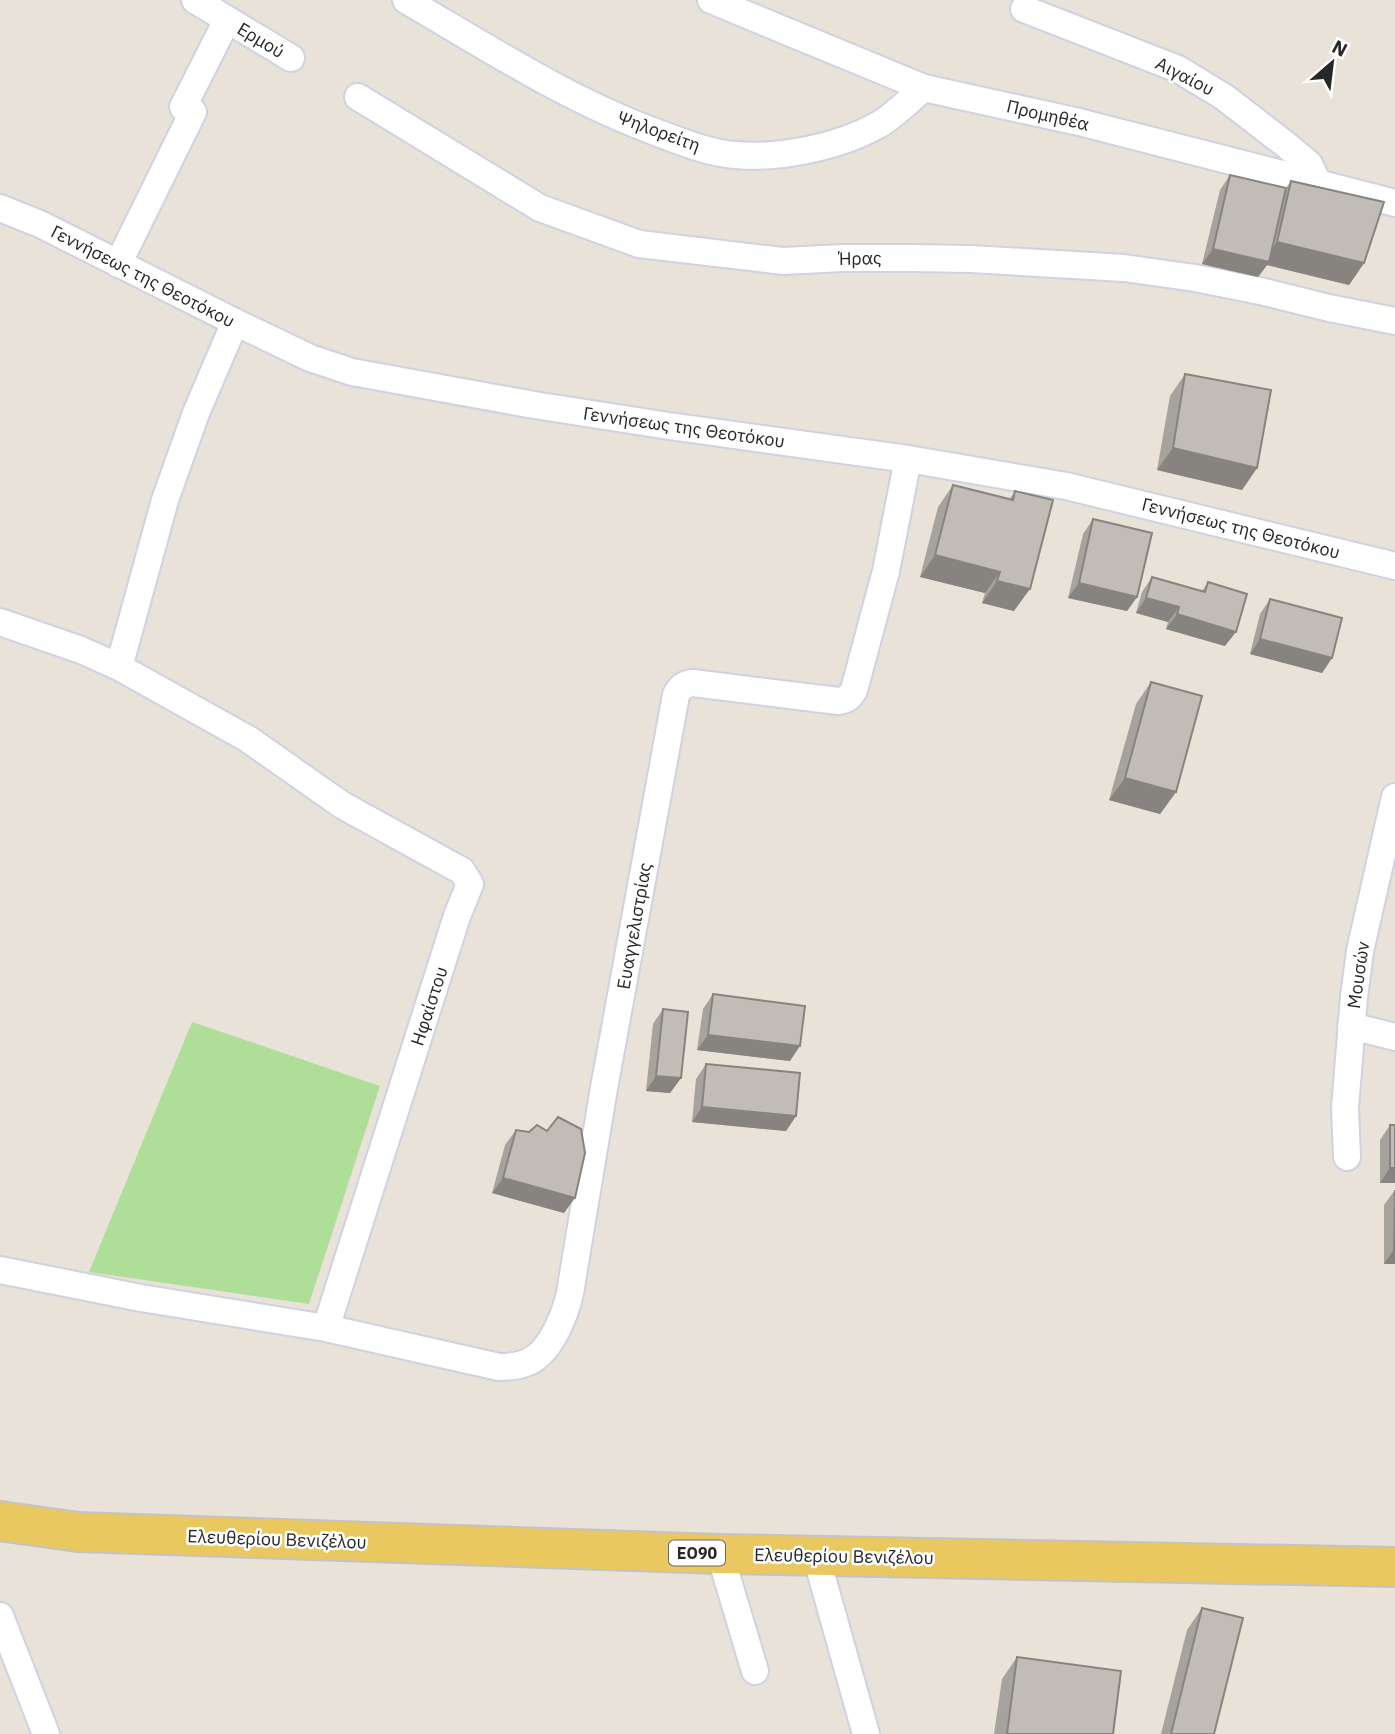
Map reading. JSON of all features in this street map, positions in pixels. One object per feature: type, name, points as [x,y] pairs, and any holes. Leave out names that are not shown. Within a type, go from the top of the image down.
[{"type":"main road","name":"Ελευθερίου Βενιζέλου","points":[[0,1521],[78,1532],[720,1554],[1395,1567]]},
{"type":"street","name":"Ερμού","points":[[195,0],[291,58]]},
{"type":"street","name":"Ψηλορείτη","points":[[406,0],[584,102],[678,141],[733,155],[793,154],[851,137],[880,125],[923,88]]},
{"type":"street","name":"Προμηθέα","points":[[711,0],[923,88],[1079,122],[1395,203]]},
{"type":"street","name":"Αιγαίου","points":[[1024,9],[1178,69],[1199,81],[1224,97],[1309,163],[1318,183]]},
{"type":"street","points":[[118,264],[193,112],[183,107],[227,20]]},
{"type":"street","name":"Ήρας","points":[[358,97],[540,208],[639,244],[783,261],[843,258],[971,259],[1124,268],[1195,278],[1395,321]]},
{"type":"street","name":"Γεννήσεως της Θεοτόκου","points":[[0,208],[40,224],[235,323],[310,358],[352,373],[534,405],[908,459],[1066,486],[1395,566]]},
{"type":"street","points":[[119,667],[165,500],[196,412],[235,323]]},
{"type":"street","name":"Ευαγγελιστρίας","points":[[327,1328],[499,1367],[517,1366],[533,1360],[545,1348],[565,1313],[570,1293],[604,1088],[676,695],[685,684],[693,683],[838,701],[851,696],[886,571],[908,459]]},
{"type":"street","name":"Ηφαίστου","points":[[0,622],[81,650],[119,667],[248,739],[342,805],[462,871],[470,884],[453,929],[327,1328]]},
{"type":"street","name":"Μουσών","points":[[1346,1157],[1345,1108],[1360,951],[1392,826],[1395,797]]},
{"type":"street","points":[[1351,1026],[1395,1037]]},
{"type":"street","points":[[0,1270],[141,1298],[327,1328]]},
{"type":"street","points":[[720,1554],[755,1671]]},
{"type":"street","points":[[816,1556],[866,1734]]},
{"type":"street","points":[[0,1616],[46,1734]]},
{"type":"green space","points":[[192,1022],[380,1086],[309,1304],[89,1272]]},
{"type":"building","points":[[1230,175],[1286,188],[1269,262],[1213,249]]},
{"type":"building","points":[[1291,181],[1384,202],[1364,263],[1277,242]]},
{"type":"building","points":[[1185,374],[1271,390],[1257,468],[1173,448]]},
{"type":"building","points":[[953,485],[1013,500],[1015,491],[1053,500],[1030,589],[997,581],[1000,572],[935,555]]},
{"type":"building","points":[[1093,519],[1152,533],[1137,597],[1079,583]]},
{"type":"building","points":[[1152,577],[1205,592],[1208,582],[1247,594],[1236,632],[1177,614],[1179,607],[1146,598]]},
{"type":"building","points":[[1270,599],[1342,618],[1332,658],[1260,639]]},
{"type":"building","points":[[1151,682],[1202,696],[1176,792],[1125,778]]},
{"type":"building","points":[[713,994],[805,1006],[800,1046],[708,1035]]},
{"type":"building","points":[[663,1009],[688,1012],[681,1078],[656,1076]]},
{"type":"building","points":[[706,1064],[800,1073],[796,1116],[702,1107]]},
{"type":"building","points":[[558,1117],[581,1129],[585,1153],[575,1198],[503,1178],[516,1130],[529,1132],[537,1125],[547,1131]]},
{"type":"building","points":[[1390,1125],[1395,1125],[1395,1168],[1390,1168]]},
{"type":"building","points":[[1202,1608],[1243,1618],[1214,1734],[1171,1734]]},
{"type":"building","points":[[1017,1657],[1121,1671],[1113,1734],[1007,1734]]}]
